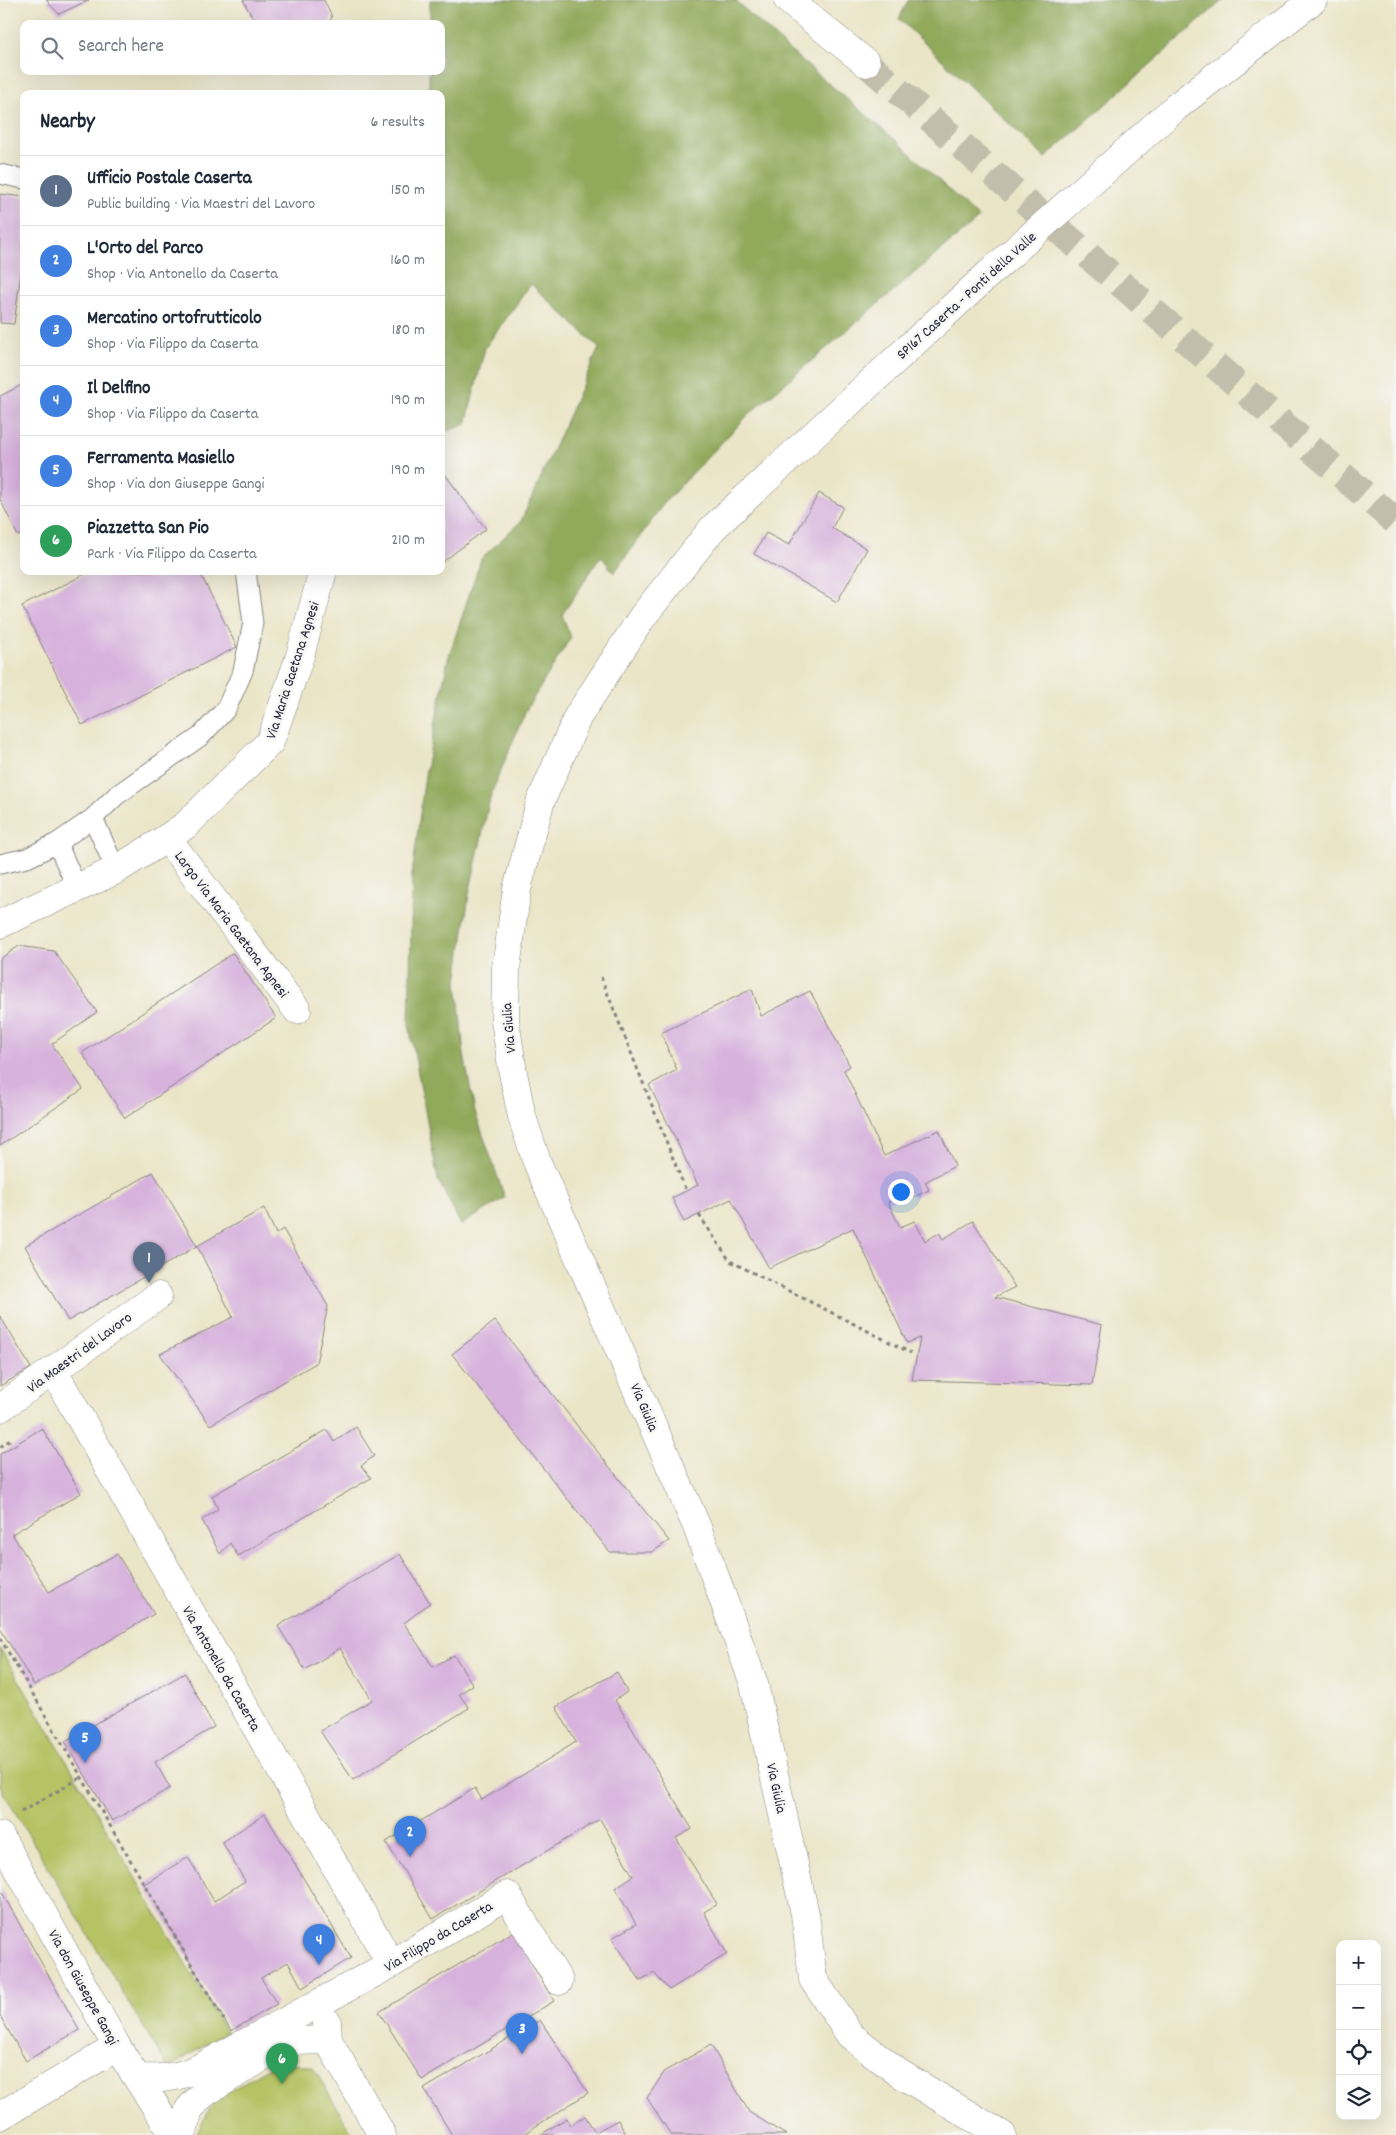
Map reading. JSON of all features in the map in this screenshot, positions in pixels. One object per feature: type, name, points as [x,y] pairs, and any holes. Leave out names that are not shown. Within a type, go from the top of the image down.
[{"type":"main road","points":[[788,0],[866,63]]},
{"type":"main road","name":"SP167 Caserta - Ponti della Valle","points":[[643,616],[713,528],[994,270],[1176,107],[1313,0]]},
{"type":"main road","name":"Via Maria Gaetana Agnesi","points":[[0,924],[116,870],[167,838],[186,825],[270,742],[298,659],[322,575]]},
{"type":"main road","name":"Via Giulia","points":[[643,616],[578,716],[540,803],[517,889],[506,968],[505,1020],[522,1117],[537,1162],[697,1527],[754,1684],[805,1914],[813,1979],[850,2035],[899,2073],[1002,2135]]},
{"type":"main road","name":"Largo Via Maria Gaetana Agnesi","points":[[167,838],[297,1010]]},
{"type":"main road","name":"Via Maestri del Lavoro","points":[[0,1408],[54,1372],[158,1296]]},
{"type":"main road","name":"Via Antonello da Caserta","points":[[54,1372],[391,1964]]},
{"type":"main road","name":"Via don Giuseppe Gangi","points":[[8,1825],[117,2047],[139,2078],[174,2135]]},
{"type":"main road","name":"Via Filippo da Caserta","points":[[139,2078],[164,2079],[180,2076],[391,1964],[508,1895],[559,1981]]},
{"type":"main road","points":[[333,1996],[327,2019],[328,2040],[382,2135]]},
{"type":"main road","points":[[182,2135],[188,2109],[203,2094],[280,2046],[293,2041],[328,2040]]},
{"type":"main road","points":[[0,2116],[117,2047]]},
{"type":"lane","points":[[0,174],[20,178]]},
{"type":"lane","points":[[0,864],[27,858],[58,843],[93,818],[116,795],[201,736],[226,709],[243,671],[253,623],[247,575]]},
{"type":"lane","points":[[93,818],[116,870]]},
{"type":"lane","points":[[58,843],[76,888]]},
{"type":"path","points":[[601,977],[686,1191]]},
{"type":"path","points":[[699,1215],[730,1260],[911,1353]]},
{"type":"path","points":[[0,1638],[239,2046]]},
{"type":"path","points":[[8,1825],[82,1778]]},
{"type":"green space","points":[[430,0],[735,0],[789,50],[899,143],[979,218],[749,414],[664,503],[614,573],[601,556],[562,615],[571,637],[526,710],[491,794],[469,894],[457,981],[464,1055],[475,1112],[505,1198],[461,1225],[438,1180],[409,1025],[412,875],[425,775],[448,659],[481,559],[521,521],[599,348],[531,284],[485,348],[466,424],[445,432],[445,90],[429,90],[429,75],[445,75],[445,20],[430,20]]},
{"type":"green space","points":[[908,0],[1223,0],[1045,158],[899,19]]},
{"type":"green space","points":[[0,1648],[226,2032],[168,2068],[0,1787]]},
{"type":"green space","points":[[280,2060],[313,2067],[353,2135],[196,2135],[214,2101]]},
{"type":"building","points":[[46,0],[89,0],[59,14]]},
{"type":"building","points":[[243,0],[324,0],[332,17],[330,20],[254,20]]},
{"type":"building","points":[[0,194],[20,196],[20,280],[14,324],[0,323]]},
{"type":"building","points":[[20,386],[20,535],[18,536],[0,499],[0,396]]},
{"type":"building","points":[[445,474],[486,529],[445,560]]},
{"type":"building","points":[[819,493],[843,507],[832,528],[867,549],[837,602],[754,554],[766,533],[789,545]]},
{"type":"building","points":[[83,575],[201,575],[237,647],[82,725],[22,606]]},
{"type":"building","points":[[19,946],[54,951],[97,1012],[52,1044],[83,1089],[0,1146],[0,959]]},
{"type":"building","points":[[233,953],[276,1018],[125,1118],[82,1053]]},
{"type":"building","points":[[752,989],[761,1016],[810,991],[850,1066],[844,1070],[884,1156],[939,1130],[955,1166],[925,1182],[929,1190],[914,1197],[909,1192],[888,1202],[900,1227],[915,1221],[925,1241],[939,1233],[943,1239],[973,1221],[1015,1287],[995,1297],[1102,1325],[1092,1385],[912,1380],[920,1338],[907,1343],[853,1228],[769,1268],[731,1199],[684,1222],[672,1198],[698,1185],[649,1085],[677,1070],[661,1033]]},
{"type":"building","points":[[153,1172],[197,1246],[68,1321],[25,1246]]},
{"type":"building","points":[[264,1208],[276,1234],[283,1229],[328,1306],[316,1363],[210,1425],[160,1354],[233,1317],[197,1246]]},
{"type":"building","points":[[0,1316],[31,1368],[0,1386]]},
{"type":"building","points":[[495,1321],[669,1541],[652,1552],[610,1552],[452,1354]]},
{"type":"building","points":[[356,1427],[374,1456],[361,1466],[371,1478],[238,1556],[230,1543],[220,1554],[202,1520],[218,1509],[212,1496],[327,1430],[334,1442]]},
{"type":"building","points":[[42,1428],[81,1493],[12,1534],[49,1592],[117,1554],[154,1614],[34,1685],[0,1628],[0,1454]]},
{"type":"building","points":[[400,1554],[430,1603],[404,1623],[433,1667],[454,1655],[473,1685],[459,1694],[469,1708],[353,1780],[320,1731],[372,1700],[340,1648],[305,1670],[278,1626]]},
{"type":"building","points":[[617,1672],[627,1692],[615,1700],[692,1829],[676,1838],[717,1904],[704,1912],[727,1954],[669,1990],[654,1973],[640,1980],[612,1938],[636,1924],[615,1888],[633,1876],[600,1819],[433,1919],[386,1842],[475,1788],[482,1800],[576,1742],[556,1707]]},
{"type":"building","points":[[185,1673],[214,1727],[155,1762],[170,1788],[112,1821],[65,1741]]},
{"type":"building","points":[[265,1814],[351,1958],[302,1988],[288,1962],[261,1978],[277,2004],[231,2031],[144,1884],[188,1857],[214,1901],[245,1881],[222,1842]]},
{"type":"building","points":[[0,1889],[79,2030],[26,2061],[0,2016]]},
{"type":"building","points":[[513,1932],[554,2001],[422,2080],[379,2012]]},
{"type":"building","points":[[540,2020],[588,2093],[522,2135],[452,2135],[424,2089]]},
{"type":"building","points":[[711,2045],[749,2112],[786,2135],[671,2135],[647,2098],[665,2071]]},
{"type":"building","points":[[585,2116],[595,2132],[618,2120],[626,2135],[540,2135],[567,2118],[570,2126]]},
{"type":"tunnel","points":[[866,63],[1396,522]]},
{"type":"place","name":"Ufficio Postale Caserta","points":[[149,1283]]},
{"type":"place","name":"Ferramenta Masiello","points":[[85,1763]]},
{"type":"place","name":"L'Orto del Parco","points":[[410,1857]]},
{"type":"place","name":"Il Delfino","points":[[319,1965]]},
{"type":"place","name":"Mercatino ortofrutticolo","points":[[522,2054]]},
{"type":"place","name":"Piazzetta San Pio","points":[[282,2084]]}]
